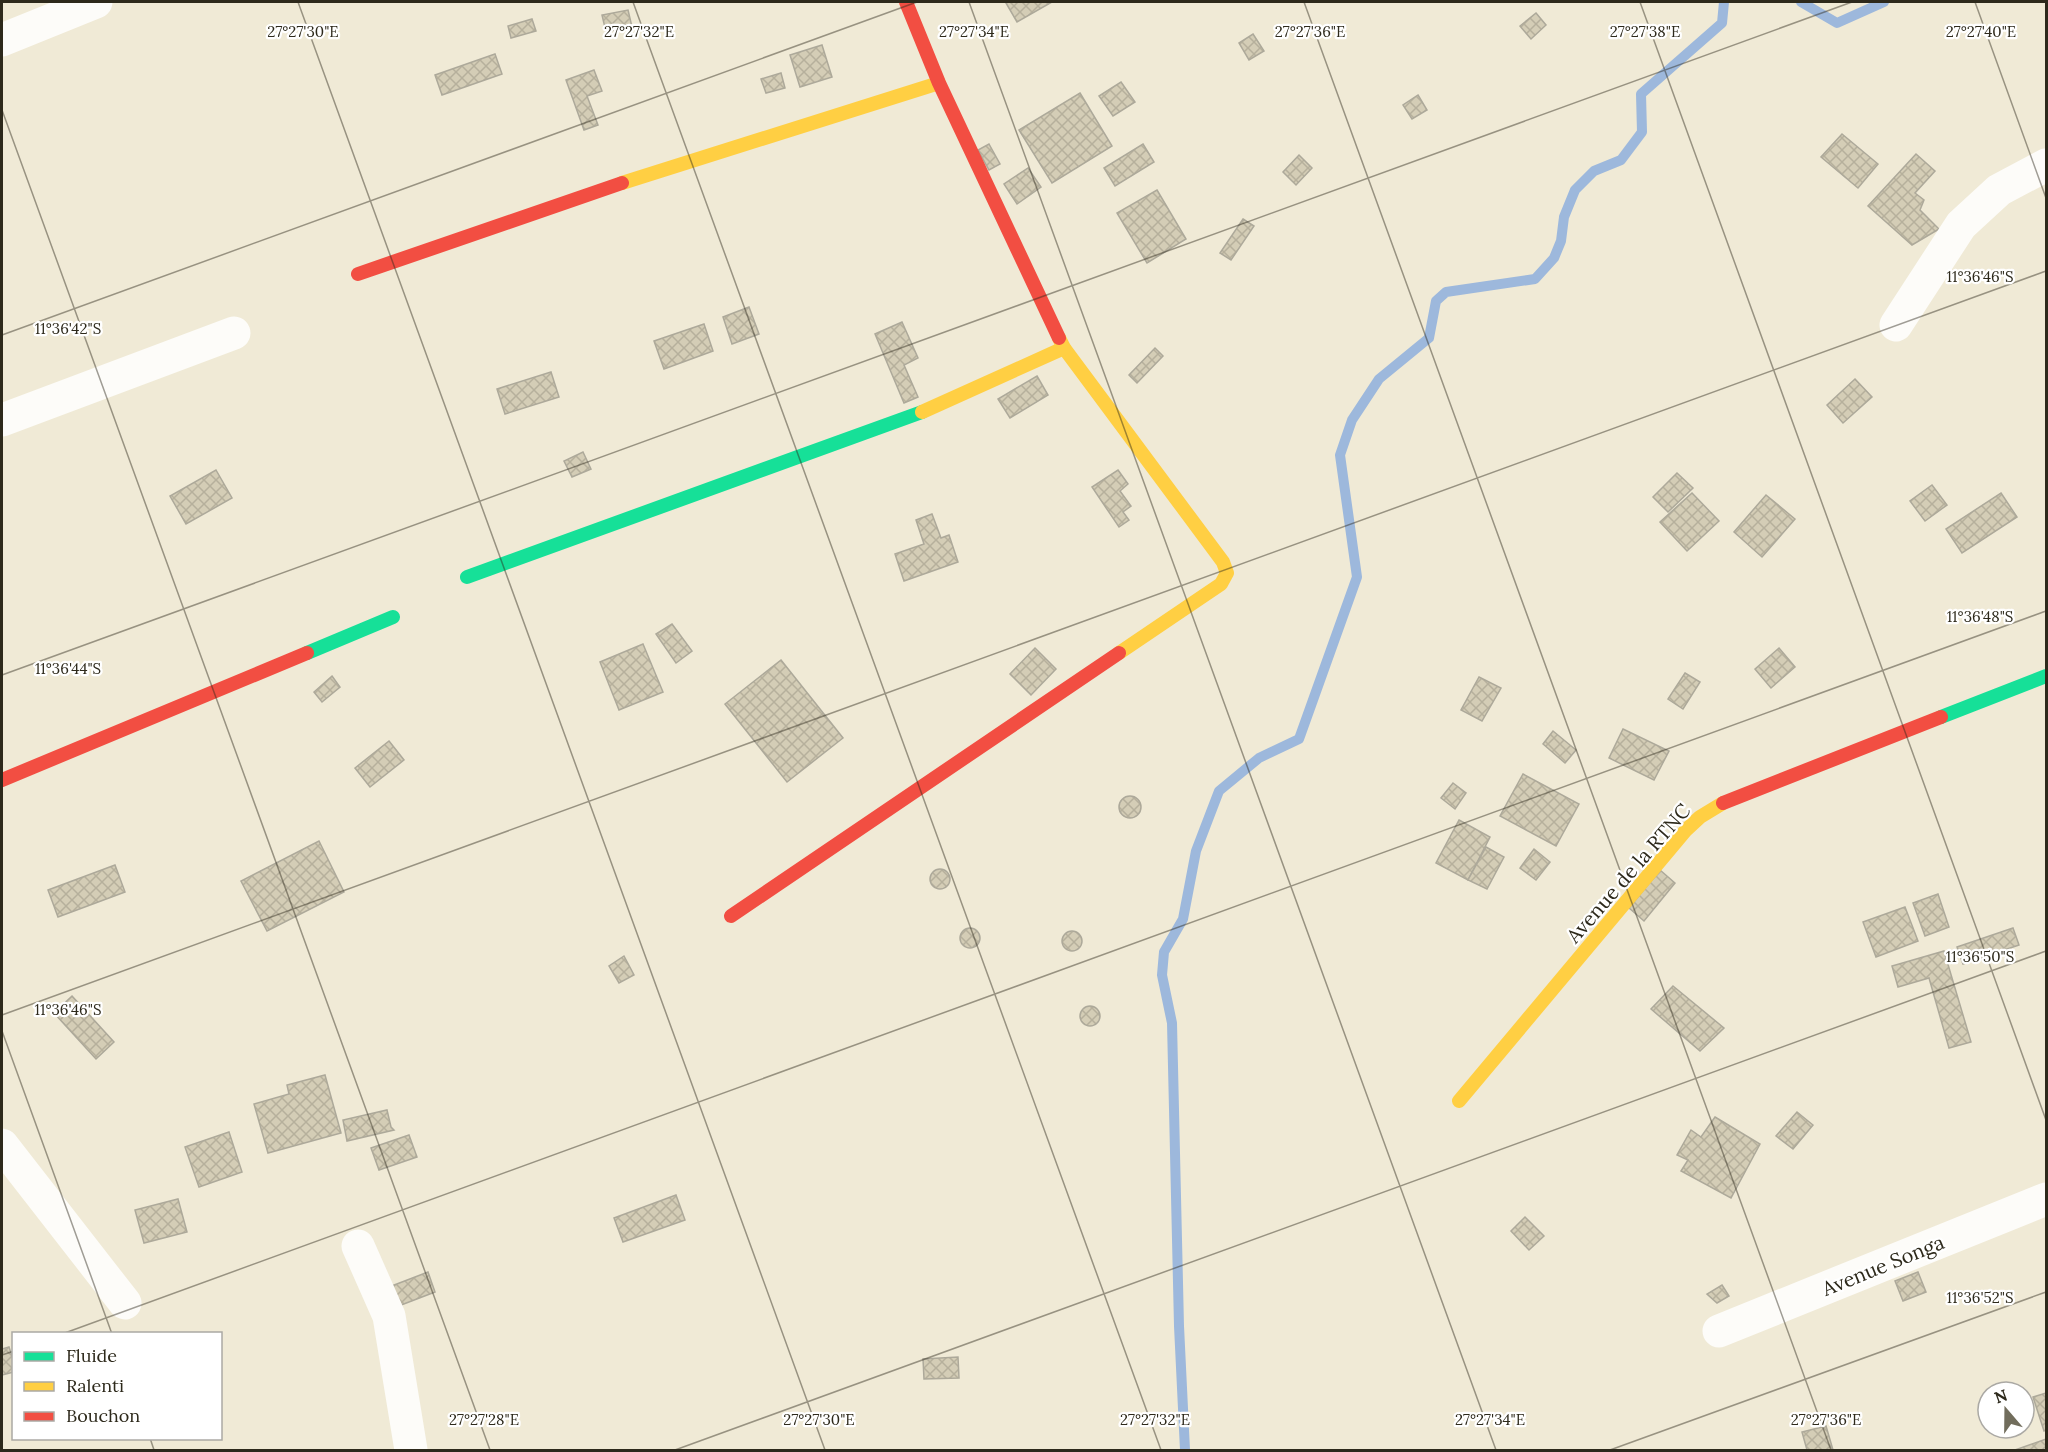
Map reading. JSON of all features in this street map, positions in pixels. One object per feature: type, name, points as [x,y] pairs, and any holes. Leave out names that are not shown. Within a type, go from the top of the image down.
[{"type":"street","points":[[2,40],[96,2]]},
{"type":"street","points":[[731,916],[1221,584],[1227,573],[1223,562],[1064,348],[939,82],[906,2]]},
{"type":"street","points":[[358,273],[571,199],[939,82]]},
{"type":"street","points":[[1896,325],[1961,225],[1999,190],[2046,165]]},
{"type":"street","points":[[2,420],[234,333]]},
{"type":"street","points":[[467,577],[922,412],[1064,348]]},
{"type":"street","points":[[2,780],[393,617]]},
{"type":"street","name":"Avenue de la RTNC","points":[[1459,1101],[1686,830],[1700,817],[1721,804],[2046,676]]},
{"type":"street","points":[[2,1145],[125,1304]]},
{"type":"street","name":"Avenue Songa","points":[[1719,1331],[2046,1199]]},
{"type":"street","points":[[358,1246],[389,1316],[411,1450]]},
{"type":"building","points":[[1052,2],[1017,22],[1006,3]]},
{"type":"building","points":[[628,10],[632,27],[606,32],[602,15]]},
{"type":"building","points":[[1536,13],[1546,25],[1531,39],[1520,26]]},
{"type":"building","points":[[532,19],[536,31],[511,38],[508,26]]},
{"type":"building","points":[[1253,34],[1264,51],[1249,60],[1239,43]]},
{"type":"building","points":[[822,45],[832,77],[800,87],[790,55]]},
{"type":"building","points":[[495,54],[502,74],[442,95],[435,75]]},
{"type":"building","points":[[594,70],[602,91],[587,96],[598,125],[584,130],[566,80]]},
{"type":"building","points":[[781,73],[785,88],[766,93],[761,79]]},
{"type":"building","points":[[1121,82],[1135,102],[1113,116],[1099,96]]},
{"type":"building","points":[[1080,93],[1112,146],[1052,183],[1019,130]]},
{"type":"building","points":[[1418,95],[1427,110],[1412,119],[1403,105]]},
{"type":"building","points":[[1842,134],[1878,164],[1858,188],[1821,157]]},
{"type":"building","points":[[989,144],[1000,164],[989,170],[978,150]]},
{"type":"building","points":[[1143,144],[1154,162],[1115,186],[1104,168]]},
{"type":"building","points":[[1916,154],[1935,171],[1915,193],[1924,200],[1920,210],[1939,229],[1912,245],[1868,206]]},
{"type":"building","points":[[1299,155],[1312,168],[1296,185],[1283,172]]},
{"type":"building","points":[[1028,168],[1041,187],[1017,204],[1004,184]]},
{"type":"building","points":[[1157,190],[1186,239],[1147,263],[1117,213]]},
{"type":"building","points":[[1243,219],[1254,226],[1231,260],[1220,253]]},
{"type":"building","points":[[749,307],[759,334],[732,344],[723,317]]},
{"type":"building","points":[[902,322],[918,358],[904,365],[918,397],[904,403],[875,334]]},
{"type":"building","points":[[704,324],[713,351],[664,369],[654,341]]},
{"type":"building","points":[[1155,348],[1163,356],[1137,383],[1129,375]]},
{"type":"building","points":[[551,372],[559,397],[505,414],[497,389]]},
{"type":"building","points":[[1037,376],[1048,395],[1010,418],[998,399]]},
{"type":"building","points":[[1855,379],[1872,397],[1843,423],[1827,405]]},
{"type":"building","points":[[583,452],[591,469],[572,477],[564,461]]},
{"type":"building","points":[[216,470],[232,498],[186,524],[170,496]]},
{"type":"building","points":[[1118,470],[1128,484],[1120,491],[1131,506],[1123,512],[1129,520],[1119,527],[1092,487]]},
{"type":"building","points":[[1677,473],[1693,488],[1668,512],[1653,497]]},
{"type":"building","points":[[1932,485],[1947,505],[1925,521],[1910,501]]},
{"type":"building","points":[[1692,493],[1719,521],[1687,551],[1660,522]]},
{"type":"building","points":[[2001,493],[2017,517],[1962,553],[1946,529]]},
{"type":"building","points":[[1766,495],[1795,519],[1762,557],[1734,532]]},
{"type":"building","points":[[932,514],[941,538],[949,535],[958,562],[904,581],[895,554],[924,544],[916,520]]},
{"type":"building","points":[[672,624],[692,651],[676,663],[656,634]]},
{"type":"building","points":[[643,644],[663,692],[619,710],[600,662]]},
{"type":"building","points":[[1035,648],[1056,669],[1031,695],[1010,674]]},
{"type":"building","points":[[1779,648],[1795,667],[1771,688],[1755,669]]},
{"type":"building","points":[[781,660],[843,738],[787,782],[725,704]]},
{"type":"building","points":[[1685,673],[1700,682],[1683,709],[1668,699]]},
{"type":"building","points":[[332,676],[340,687],[322,702],[314,692]]},
{"type":"building","points":[[1479,677],[1501,688],[1482,721],[1461,710]]},
{"type":"building","points":[[1623,729],[1669,751],[1654,780],[1609,758]]},
{"type":"building","points":[[1553,731],[1576,750],[1565,763],[1543,744]]},
{"type":"building","points":[[389,741],[404,760],[370,787],[355,768]]},
{"type":"building","points":[[1523,774],[1579,804],[1556,846],[1500,816]]},
{"type":"building","points":[[1453,783],[1466,793],[1455,809],[1441,798]]},
{"type":"building","points":[[1130,796],[1138,799],[1141,807],[1138,815],[1130,818],[1122,815],[1119,807],[1122,799]]},
{"type":"building","points":[[1459,820],[1490,837],[1468,880],[1436,863]]},
{"type":"building","points":[[319,841],[344,892],[267,931],[241,881]]},
{"type":"building","points":[[1486,847],[1504,857],[1487,889],[1468,880]]},
{"type":"building","points":[[1534,849],[1550,862],[1536,880],[1520,868]]},
{"type":"building","points":[[115,865],[125,892],[58,917],[48,890]]},
{"type":"building","points":[[936,869],[944,869],[950,875],[950,883],[944,889],[936,889],[930,883],[930,875]]},
{"type":"building","points":[[1660,870],[1675,883],[1644,921],[1629,908]]},
{"type":"building","points":[[1938,894],[1949,927],[1925,936],[1913,903]]},
{"type":"building","points":[[1905,907],[1918,941],[1876,957],[1863,922]]},
{"type":"building","points":[[970,928],[977,931],[980,938],[977,945],[970,948],[963,945],[960,938],[963,931]]},
{"type":"building","points":[[2013,928],[2019,945],[1963,964],[1957,947]]},
{"type":"building","points":[[1072,931],[1079,934],[1082,941],[1079,948],[1072,951],[1065,948],[1062,941],[1065,934]]},
{"type":"building","points":[[1944,951],[1971,1042],[1949,1048],[1929,978],[1898,987],[1892,966]]},
{"type":"building","points":[[624,956],[634,975],[619,983],[609,966]]},
{"type":"building","points":[[1673,986],[1724,1028],[1700,1051],[1651,1009]]},
{"type":"building","points":[[72,996],[114,1042],[96,1059],[54,1013]]},
{"type":"building","points":[[1090,1006],[1097,1009],[1100,1016],[1097,1023],[1090,1026],[1083,1023],[1080,1016],[1083,1009]]},
{"type":"building","points":[[325,1075],[341,1133],[268,1153],[254,1104],[289,1094],[287,1085]]},
{"type":"building","points":[[387,1110],[391,1127],[394,1130],[347,1141],[343,1120]]},
{"type":"building","points":[[1797,1112],[1813,1125],[1793,1149],[1776,1136]]},
{"type":"building","points":[[1715,1117],[1760,1144],[1731,1198],[1681,1171],[1688,1160],[1677,1155],[1691,1130],[1701,1137]]},
{"type":"building","points":[[229,1132],[242,1172],[199,1187],[185,1147]]},
{"type":"building","points":[[409,1135],[417,1157],[379,1170],[371,1148]]},
{"type":"building","points":[[676,1195],[685,1220],[623,1242],[614,1218]]},
{"type":"building","points":[[178,1199],[187,1232],[144,1243],[135,1210]]},
{"type":"building","points":[[1525,1217],[1544,1236],[1529,1250],[1511,1231]]},
{"type":"building","points":[[428,1272],[435,1292],[396,1307],[389,1287]]},
{"type":"building","points":[[1918,1272],[1926,1292],[1903,1301],[1895,1281]]},
{"type":"building","points":[[1722,1285],[1729,1296],[1717,1303],[1707,1294]]},
{"type":"building","points":[[9,1347],[12,1356],[12,1372],[2,1375],[2,1349]]},
{"type":"building","points":[[958,1357],[959,1378],[924,1379],[923,1359]]},
{"type":"building","points":[[2046,1393],[2046,1430],[2044,1431],[2036,1406],[2036,1396]]},
{"type":"building","points":[[1826,1426],[1833,1450],[1807,1450],[1802,1432]]},
{"type":"building","points":[[2046,1439],[2046,1450],[2015,1450]]},
{"type":"waterway","points":[[1185,1450],[1179,1326],[1172,1023],[1162,975],[1164,952],[1183,919],[1196,851],[1219,791],[1259,758],[1299,739],[1357,577],[1340,455],[1352,420],[1379,379],[1429,338],[1436,301],[1446,292],[1535,279],[1554,258],[1561,241],[1564,217],[1575,190],[1594,171],[1621,160],[1642,132],[1641,94],[1722,23],[1724,2]]},
{"type":"waterway","points":[[1801,2],[1837,23],[1884,2]]},
{"type":"traffic: fast","points":[[467,577],[922,412]]},
{"type":"traffic: fast","points":[[307,653],[393,617]]},
{"type":"traffic: fast","points":[[1941,717],[2046,676]]},
{"type":"traffic: slow","points":[[622,183],[939,83]]},
{"type":"traffic: slow","points":[[1059,338],[1064,348],[1223,562],[1227,573],[1221,584],[1119,653]]},
{"type":"traffic: slow","points":[[922,412],[1064,348]]},
{"type":"traffic: slow","points":[[1459,1101],[1686,830],[1700,817],[1723,803]]},
{"type":"traffic: jam","points":[[906,2],[939,83],[1059,338]]},
{"type":"traffic: jam","points":[[358,274],[622,183]]},
{"type":"traffic: jam","points":[[2,780],[307,653]]},
{"type":"traffic: jam","points":[[731,916],[1119,653]]},
{"type":"traffic: jam","points":[[1723,803],[1941,717]]}]
